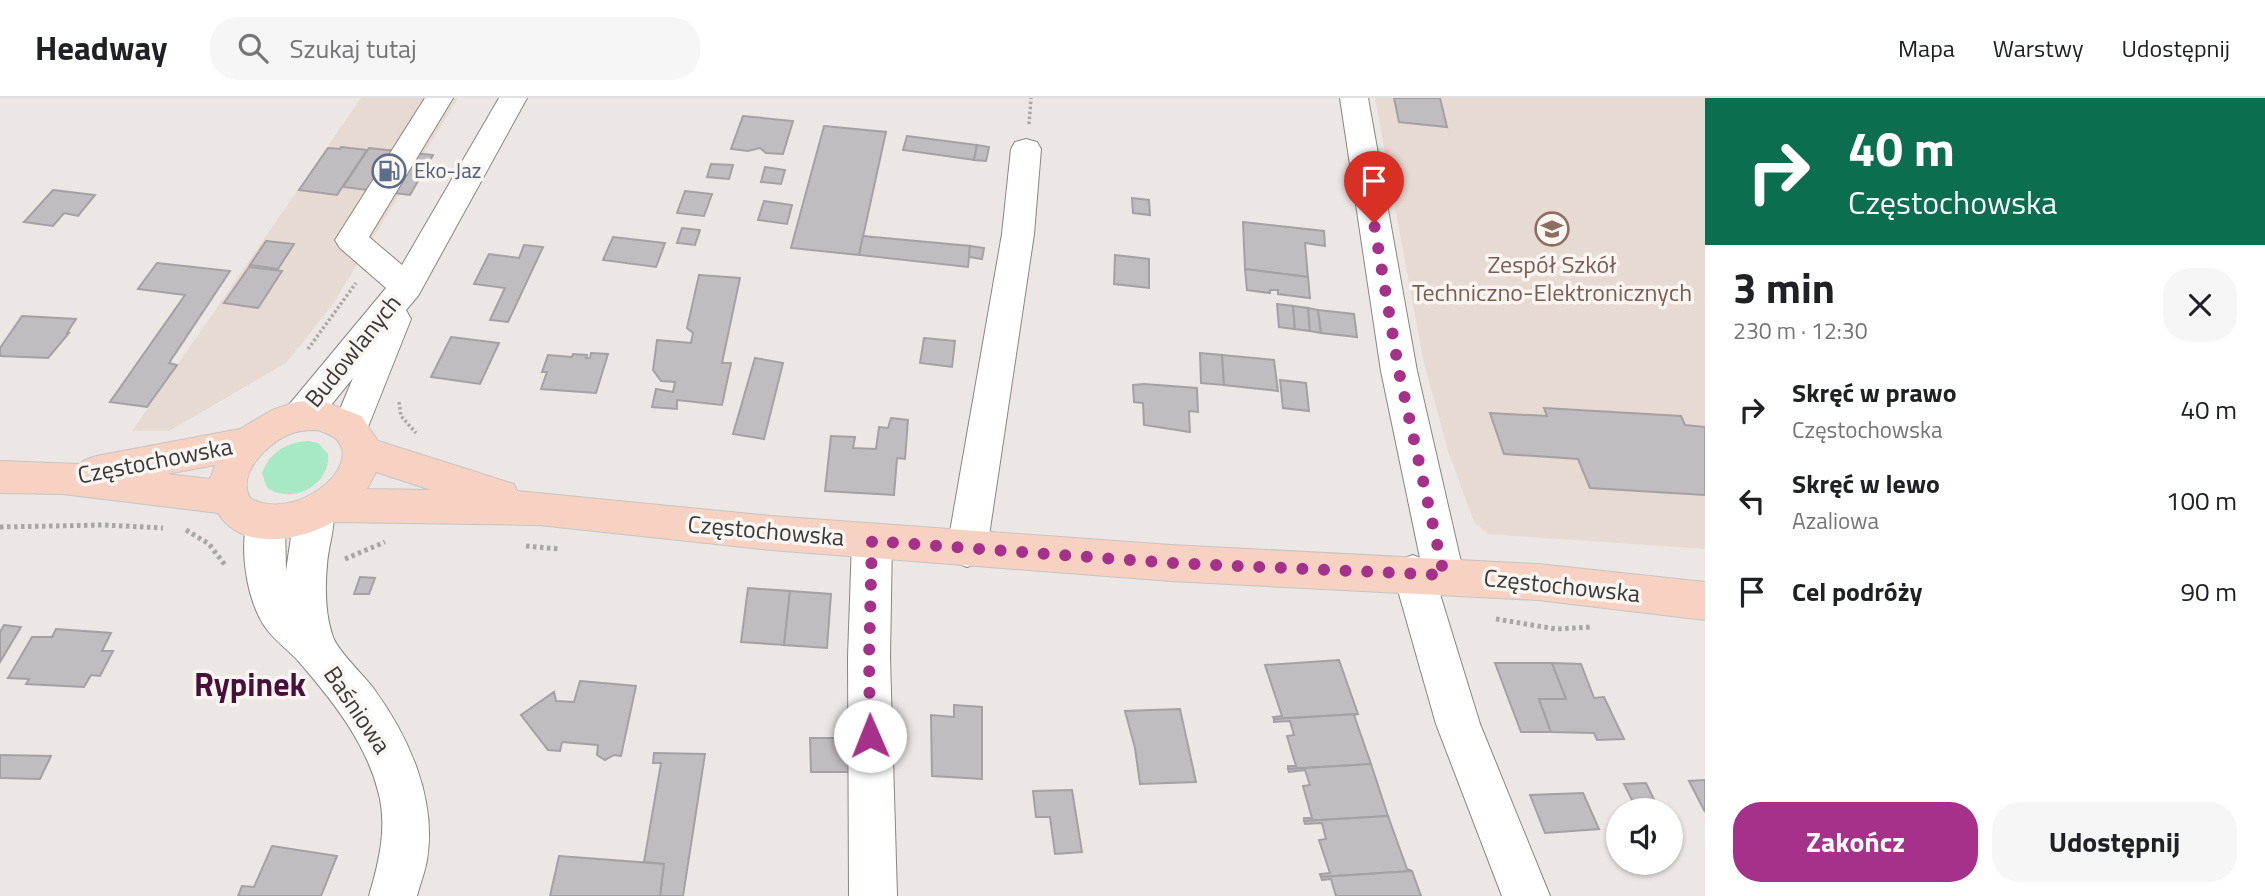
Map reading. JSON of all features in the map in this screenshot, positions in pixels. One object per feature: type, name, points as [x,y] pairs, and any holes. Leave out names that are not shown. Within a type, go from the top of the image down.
[{"type":"main road","points":[[301,415],[320,415],[338,418],[357,439],[361,466],[354,480],[323,509],[281,523],[265,523],[238,510],[230,498],[227,485],[230,471],[247,443],[272,425],[301,415]]},
{"type":"main road","name":"Częstochowska","points":[[357,439],[539,508]]},
{"type":"main road","name":"Częstochowska","points":[[63,478],[247,443]]},
{"type":"main road","name":"Częstochowska","points":[[0,477],[63,478],[230,498]]},
{"type":"main road","name":"Częstochowska","points":[[323,509],[539,508],[771,533],[967,549],[1218,566],[1428,574],[1538,582],[1705,601]]},
{"type":"street","points":[[406,287],[351,240],[439,98]]},
{"type":"street","name":"Budowlanych","points":[[301,415],[406,287],[513,98]]},
{"type":"street","points":[[1354,98],[1399,372],[1428,574],[1458,724],[1526,896]]},
{"type":"street","points":[[967,549],[1016,247],[1026,149]]},
{"type":"street","name":"Budowlanych","points":[[357,439],[406,287]]},
{"type":"street","name":"Baśniowa","points":[[314,648],[306,604],[310,538],[323,509]]},
{"type":"street","name":"Baśniowa","points":[[265,523],[267,575],[273,601],[291,628],[314,648],[383,740],[397,771],[406,808],[408,832],[406,856],[393,896]]},
{"type":"street","points":[[872,541],[869,657],[873,896]]},
{"type":"shaded area","points":[[361,98],[458,98],[333,304],[286,363],[169,431],[132,431]]},
{"type":"shaded area","name":"Zespół Szkół Techniczno-Elektronicznych","points":[[1375,98],[1705,98],[1705,549],[1488,534],[1474,522],[1448,451],[1423,359]]},
{"type":"green space","points":[[309,441],[318,443],[328,454],[327,465],[317,483],[298,493],[288,494],[267,488],[262,473],[270,459],[287,446]]},
{"type":"building","points":[[1394,98],[1440,98],[1447,127],[1399,122]]},
{"type":"building","points":[[743,116],[793,121],[783,154],[766,153],[760,148],[748,151],[731,149]]},
{"type":"building","points":[[824,126],[886,132],[859,255],[791,248]]},
{"type":"building","points":[[907,136],[977,145],[974,160],[903,150]]},
{"type":"building","points":[[977,145],[989,147],[986,161],[974,160]]},
{"type":"building","points":[[328,148],[367,150],[337,195],[299,190]]},
{"type":"building","name":"Eko-Jaz","points":[[369,148],[433,155],[410,195],[343,187]]},
{"type":"building","points":[[711,164],[733,165],[729,179],[707,177]]},
{"type":"building","points":[[765,167],[785,170],[781,184],[761,182]]},
{"type":"building","points":[[53,190],[95,195],[78,216],[64,213],[53,226],[24,222]]},
{"type":"building","points":[[685,191],[712,194],[704,216],[677,213]]},
{"type":"building","points":[[1132,198],[1149,200],[1150,215],[1133,213]]},
{"type":"building","points":[[764,201],[792,205],[787,224],[758,220]]},
{"type":"building","points":[[1243,222],[1324,231],[1325,246],[1305,243],[1308,277],[1245,269]]},
{"type":"building","points":[[682,228],[700,230],[695,245],[677,243]]},
{"type":"building","points":[[863,236],[970,246],[968,267],[859,255]]},
{"type":"building","points":[[613,237],[665,243],[656,267],[603,260]]},
{"type":"building","points":[[266,241],[294,244],[278,269],[250,265]]},
{"type":"building","points":[[524,245],[543,247],[508,322],[490,320],[505,288],[474,284],[489,254],[519,258]]},
{"type":"building","points":[[970,246],[984,248],[982,259],[969,257]]},
{"type":"building","points":[[1115,255],[1149,259],[1149,288],[1114,284]]},
{"type":"building","points":[[157,263],[230,271],[169,363],[177,365],[147,407],[110,402],[185,295],[138,289]]},
{"type":"building","points":[[249,267],[282,271],[258,308],[224,303]]},
{"type":"building","points":[[1245,269],[1308,277],[1310,298],[1278,294],[1278,290],[1270,290],[1270,293],[1247,290]]},
{"type":"building","points":[[699,275],[740,278],[722,363],[731,363],[722,405],[677,400],[677,409],[652,407],[656,389],[673,392],[675,382],[661,381],[653,370],[657,340],[691,343],[693,333],[687,328]]},
{"type":"building","points":[[1277,304],[1293,306],[1295,329],[1279,327]]},
{"type":"building","points":[[1293,306],[1308,308],[1310,331],[1295,329]]},
{"type":"building","points":[[1308,308],[1318,310],[1321,333],[1310,331]]},
{"type":"building","points":[[1318,310],[1354,314],[1357,337],[1321,333]]},
{"type":"building","points":[[22,316],[76,319],[69,333],[48,358],[0,356],[0,348]]},
{"type":"building","points":[[451,337],[499,343],[480,384],[431,377]]},
{"type":"building","points":[[924,338],[955,341],[952,367],[920,363]]},
{"type":"building","points":[[591,353],[608,354],[596,393],[541,389],[547,372],[542,372],[548,355],[587,355],[586,358],[590,358]]},
{"type":"building","points":[[1200,353],[1222,355],[1224,385],[1201,383]]},
{"type":"building","points":[[1222,355],[1274,360],[1278,391],[1224,385]]},
{"type":"building","points":[[755,358],[783,363],[764,439],[733,434]]},
{"type":"building","points":[[1280,380],[1306,383],[1309,411],[1283,408]]},
{"type":"building","points":[[1133,385],[1197,388],[1198,412],[1189,411],[1190,432],[1144,425],[1143,403],[1134,402]]},
{"type":"building","points":[[1544,408],[1681,416],[1685,425],[1705,427],[1705,495],[1590,488],[1578,459],[1504,454],[1490,413],[1547,416]]},
{"type":"building","points":[[891,418],[908,420],[905,459],[897,458],[894,495],[825,491],[831,436],[855,437],[853,448],[876,449],[879,427],[888,428]]},
{"type":"building","points":[[360,577],[375,578],[369,594],[354,594]]},
{"type":"building","points":[[748,588],[790,591],[784,645],[741,642]]},
{"type":"building","points":[[790,591],[831,594],[827,648],[784,645]]},
{"type":"building","points":[[4,625],[21,627],[0,662],[0,632]]},
{"type":"building","points":[[56,629],[111,633],[102,651],[113,651],[100,676],[91,675],[84,687],[26,684],[29,679],[8,678],[32,637],[52,637]]},
{"type":"building","points":[[1339,660],[1358,714],[1274,719],[1273,717],[1282,716],[1265,665]]},
{"type":"building","points":[[1495,663],[1552,663],[1566,699],[1539,699],[1551,732],[1521,732]]},
{"type":"building","points":[[1552,663],[1581,664],[1594,698],[1604,697],[1624,739],[1597,740],[1594,733],[1551,732],[1539,699],[1566,699]]},
{"type":"building","points":[[580,681],[636,686],[621,756],[614,755],[605,760],[597,755],[598,745],[562,742],[560,751],[548,750],[521,715],[554,692],[556,701],[574,702]]},
{"type":"building","points":[[954,705],[982,707],[982,779],[932,776],[931,715],[954,717]]},
{"type":"building","points":[[1180,709],[1196,782],[1140,784],[1135,748],[1125,711]]},
{"type":"building","points":[[1358,714],[1354,715],[1371,764],[1288,769],[1288,766],[1296,766],[1287,736],[1294,735],[1290,721],[1274,722],[1274,719]]},
{"type":"building","points":[[810,738],[853,738],[852,772],[811,772]]},
{"type":"building","points":[[654,753],[705,754],[683,896],[660,896],[664,864],[644,862],[661,763],[653,763]]},
{"type":"building","points":[[0,755],[51,756],[40,779],[0,778]]},
{"type":"building","points":[[1371,764],[1388,816],[1304,821],[1304,818],[1312,818],[1303,786],[1310,785],[1305,770],[1289,772],[1288,769]]},
{"type":"building","points":[[1705,780],[1705,812],[1689,781]]},
{"type":"building","points":[[1646,783],[1653,798],[1631,798],[1624,784]]},
{"type":"building","points":[[1072,790],[1082,852],[1055,854],[1050,817],[1036,817],[1033,791]]},
{"type":"building","points":[[1583,793],[1599,829],[1545,833],[1530,795]]},
{"type":"building","points":[[1388,816],[1407,869],[1412,871],[1321,877],[1320,874],[1330,873],[1319,840],[1326,839],[1322,823],[1305,824],[1304,821]]},
{"type":"building","points":[[272,846],[337,856],[321,896],[238,896],[242,886],[254,887]]},
{"type":"building","points":[[559,856],[664,864],[660,896],[550,896]]},
{"type":"building","points":[[1412,871],[1421,896],[1336,896],[1331,879],[1322,880],[1321,877]]},
{"type":"place","name":"Eko-Jaz","points":[[389,171]]},
{"type":"place","name":"Zespół Szkół Techniczno-Elektronicznych","points":[[1552,229]]},
{"type":"district","name":"Rypinek","points":[[250,685]]},
{"type":"route","points":[[870,736],[872,541],[1171,563],[1444,575],[1399,372],[1374,223]]}]
